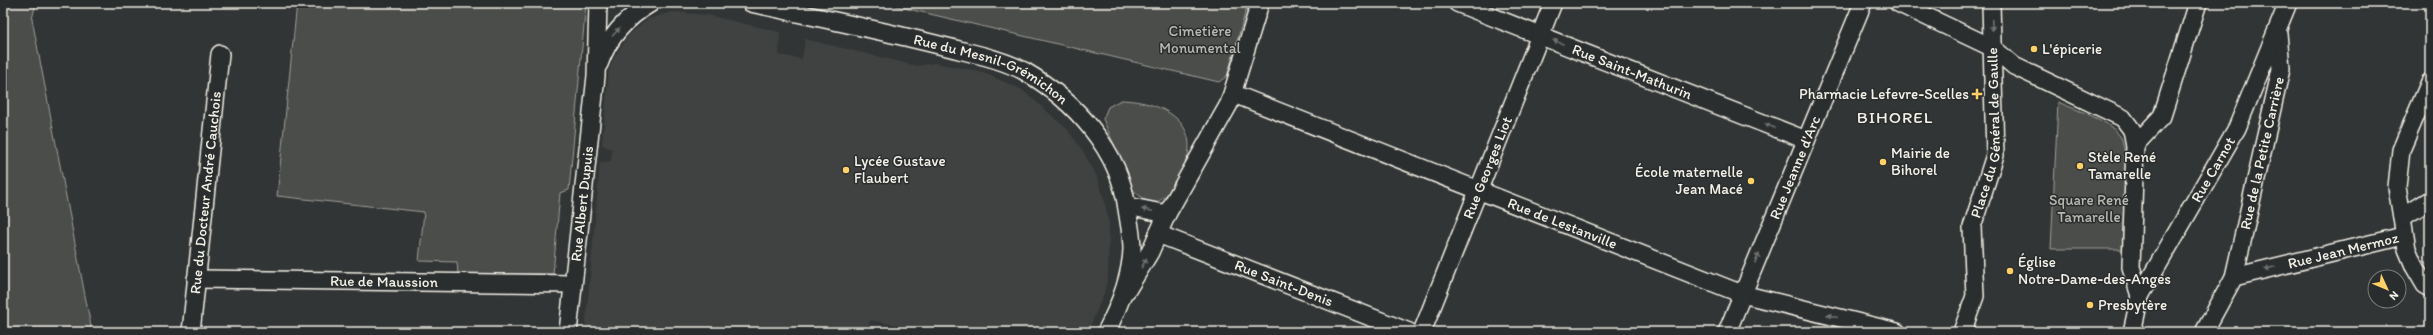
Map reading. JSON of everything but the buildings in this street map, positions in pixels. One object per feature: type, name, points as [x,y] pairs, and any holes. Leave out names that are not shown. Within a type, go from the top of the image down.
[{"type":"street","name":"Rue Albert Dupuis","points":[[568,332],[572,284],[596,76],[598,3]]},
{"type":"street","name":"Rue Albert Dupuis","points":[[596,76],[602,54],[612,37],[634,10],[651,3]]},
{"type":"street","name":"Rue du Mesnil-Grémichon","points":[[751,3],[921,40],[994,59],[1024,71],[1067,103],[1097,135],[1115,166],[1124,187],[1131,245],[1123,296]]},
{"type":"street","points":[[1106,332],[1123,296],[1135,280],[1167,214],[1232,97],[1260,3]]},
{"type":"street","name":"Rue Saint-Mathurin","points":[[1457,3],[1806,140]]},
{"type":"street","name":"Rue Georges Liot","points":[[1422,332],[1553,3]]},
{"type":"street","name":"Rue Jeanne d'Arc","points":[[1727,332],[1863,3]]},
{"type":"street","points":[[1898,3],[1993,48],[1990,3]]},
{"type":"street","points":[[2140,296],[2131,267],[2136,145],[2162,116],[2198,3]]},
{"type":"street","name":"Rue Carnot","points":[[2132,332],[2140,296],[2237,128],[2288,3]]},
{"type":"street","name":"Rue de la Petite Carrière","points":[[2234,277],[2281,69],[2278,28]]},
{"type":"street","name":"Place du Général de Gaulle","points":[[1993,48],[2014,66],[2123,118],[2132,130],[2136,145]]},
{"type":"street","name":"Place du Général de Gaulle","points":[[1962,332],[1975,296],[1972,227],[1994,155],[1993,48]]},
{"type":"street","name":"Rue du Docteur André Cauchois","points":[[191,332],[220,54]]},
{"type":"street","name":"Rue Jean Mermoz","points":[[2234,277],[2403,236],[2403,217],[2397,187],[2401,150],[2430,82]]},
{"type":"street","name":"Rue de Lestanville","points":[[1232,97],[1479,189],[1742,294],[1897,332]]},
{"type":"street","points":[[2403,217],[2430,200]]},
{"type":"street","points":[[1127,206],[1167,214]]},
{"type":"street","points":[[2403,236],[2414,268],[2425,285],[2430,288]]},
{"type":"street","points":[[1131,245],[1157,237]]},
{"type":"street","name":"Rue Saint-Denis","points":[[1157,237],[1410,332]]},
{"type":"street","points":[[2204,332],[2234,277]]},
{"type":"street","name":"Rue de Maussion","points":[[196,279],[572,284]]},
{"type":"shaded area","name":"Lycée Gustave Flaubert","points":[[672,12],[707,15],[780,32],[779,55],[802,59],[805,39],[917,66],[934,63],[979,71],[1021,89],[1067,129],[1083,151],[1097,177],[1104,199],[1109,224],[1108,276],[1104,293],[1088,332],[938,332],[870,320],[868,332],[585,332],[600,163],[611,161],[612,149],[602,145],[609,70],[615,56],[629,35],[648,19]]},
{"type":"green space","points":[[3,3],[36,3],[32,19],[92,332],[3,332]]},
{"type":"green space","points":[[297,3],[586,3],[569,190],[560,193],[553,274],[458,274],[457,262],[419,261],[424,212],[277,196]]},
{"type":"green space","name":"Cimetière Monumental","points":[[883,3],[1248,3],[1227,76],[1219,82]]},
{"type":"green space","points":[[1121,100],[1137,101],[1153,105],[1166,111],[1177,119],[1185,130],[1189,142],[1188,156],[1173,187],[1165,197],[1156,203],[1146,201],[1133,190],[1103,119],[1108,107]]},
{"type":"green space","name":"Square René Tamarelle","points":[[2058,102],[2108,124],[2120,136],[2123,143],[2126,172],[2124,249],[2051,249]]},
{"type":"place","name":"L'épicerie","points":[[2034,49]]},
{"type":"place","name":"Pharmacie Lefevre-Scelles","points":[[1977,94]]},
{"type":"place","name":"Mairie de Bihorel","points":[[1883,162]]},
{"type":"place","name":"Stèle René Tamarelle","points":[[2080,166]]},
{"type":"place","name":"Lycée Gustave Flaubert","points":[[846,170]]},
{"type":"place","name":"École maternelle Jean Macé","points":[[1751,181]]},
{"type":"place","name":"Église Notre-Dame-des-Anges","points":[[2010,271]]},
{"type":"place","name":"Presbytère","points":[[2090,305]]},
{"type":"district","name":"BIHOREL","points":[[1895,117]]}]
